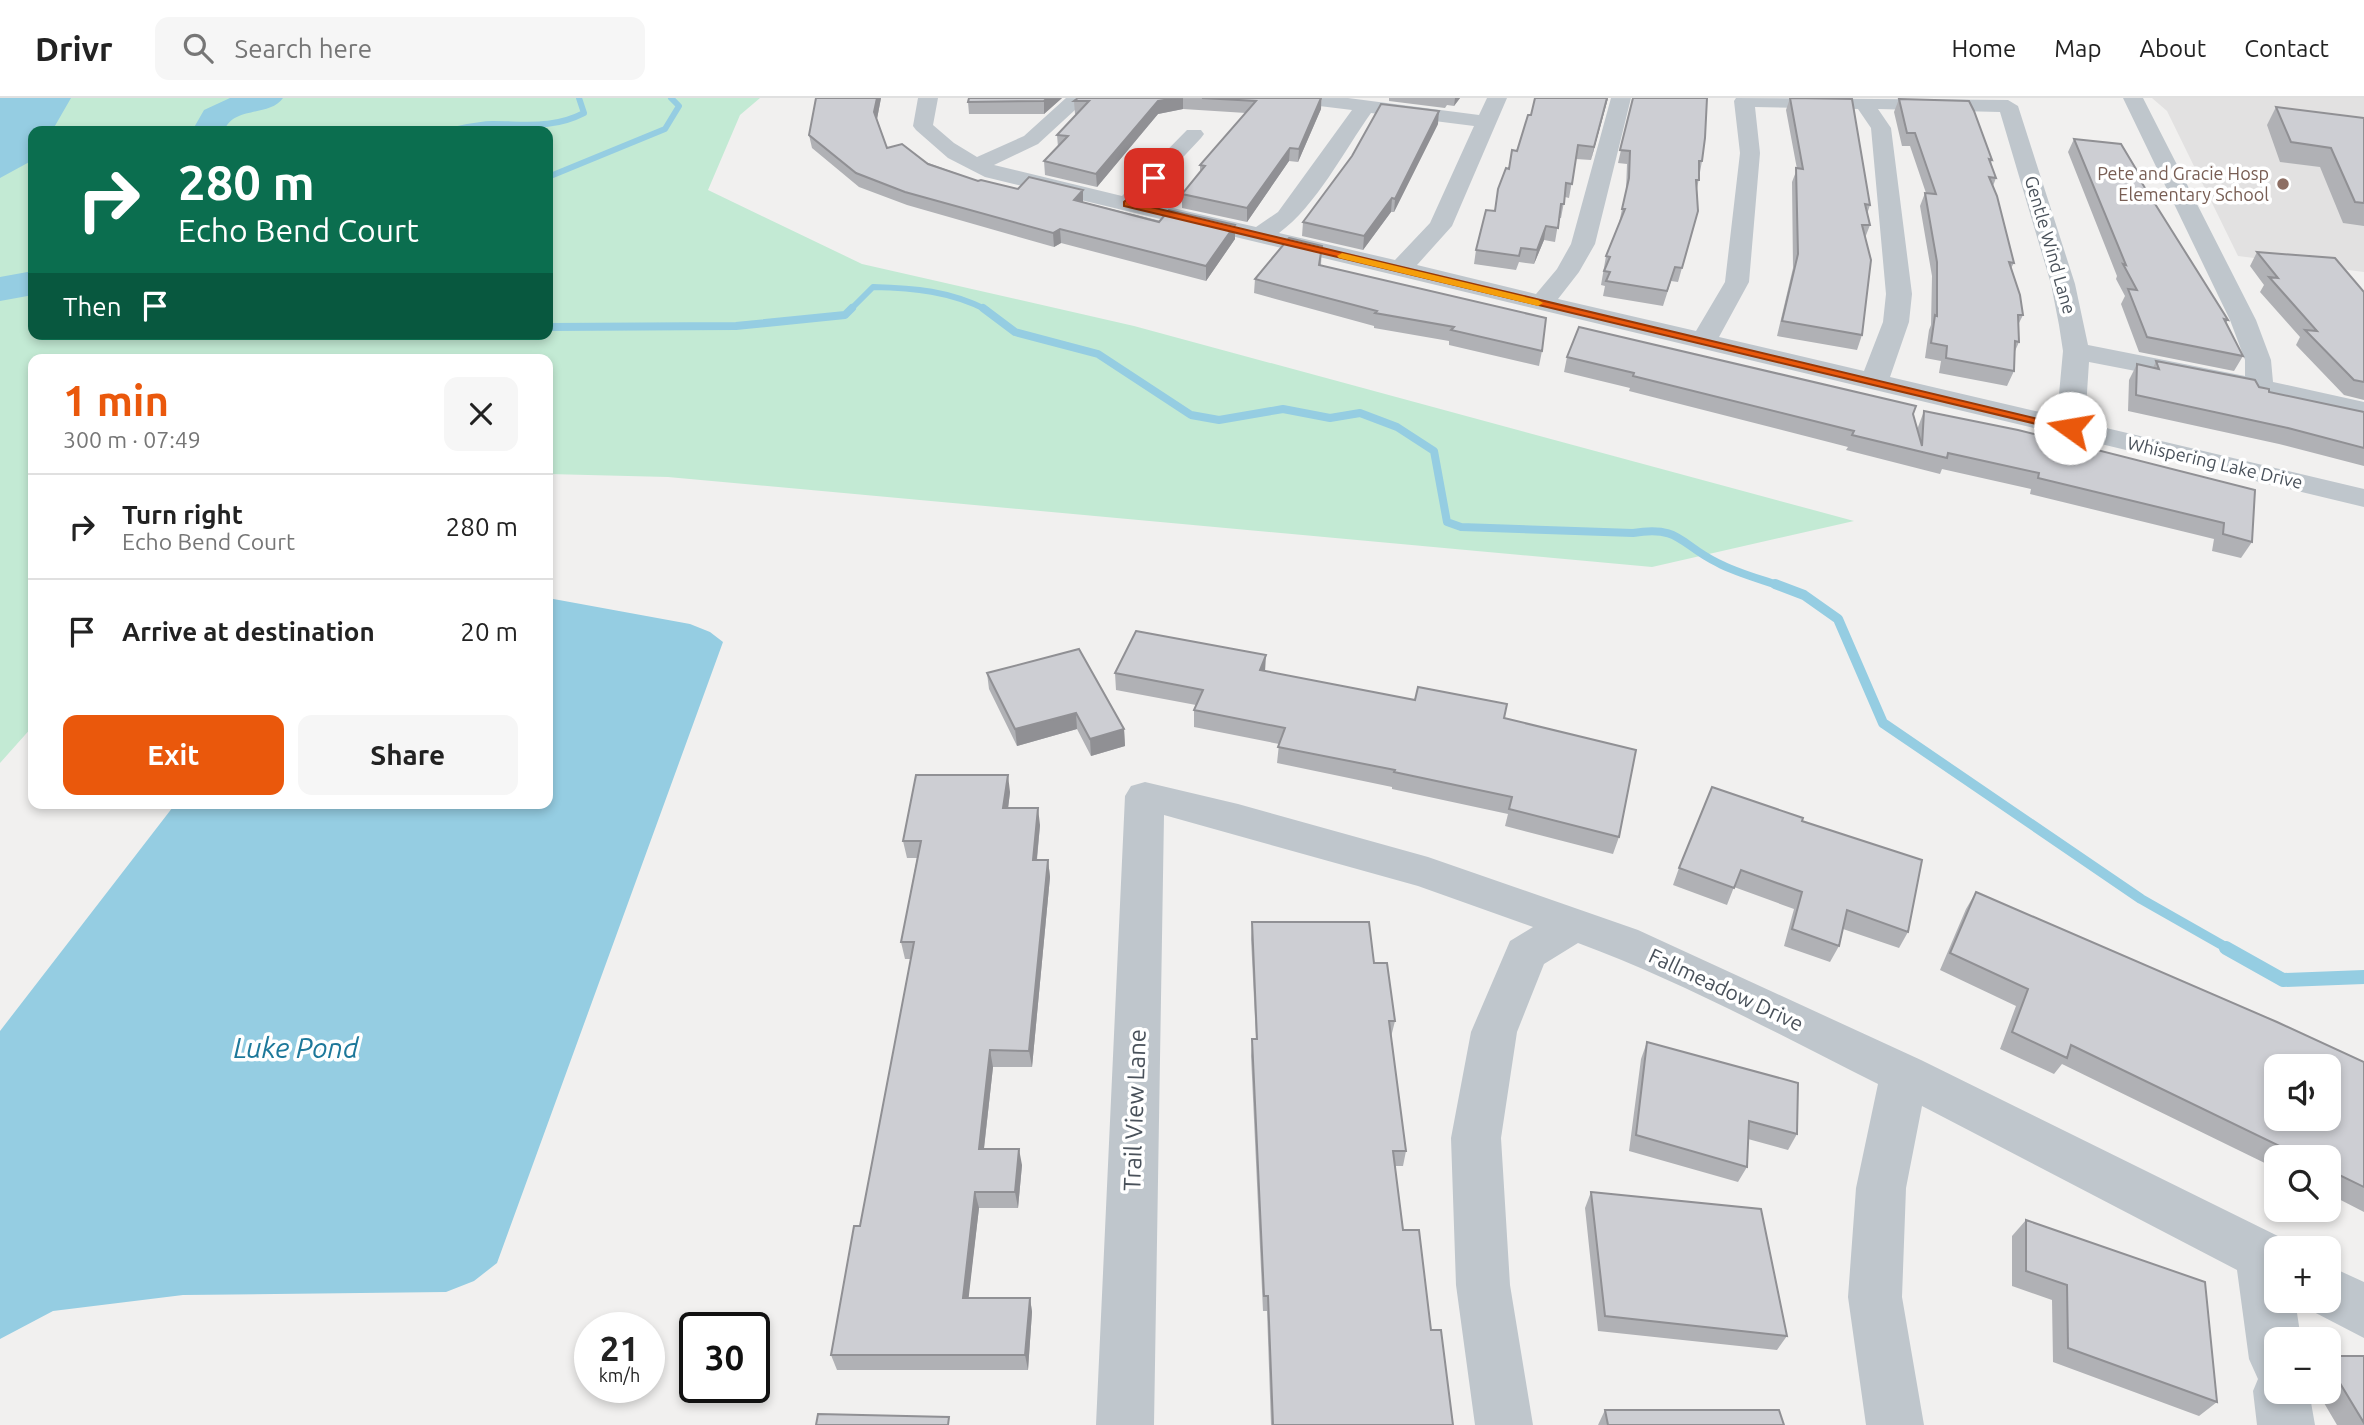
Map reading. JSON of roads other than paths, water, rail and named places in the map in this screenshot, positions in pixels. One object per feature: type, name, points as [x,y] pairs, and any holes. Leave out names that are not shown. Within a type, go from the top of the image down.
[{"type":"street","name":"Whispering Lake Drive","points":[[928,98],[923,126],[940,145],[993,172],[2364,498]]},
{"type":"street","points":[[976,165],[1031,140],[1078,98]]},
{"type":"street","points":[[1303,98],[1486,122]]},
{"type":"street","points":[[1399,270],[1440,226],[1497,98]]},
{"type":"street","points":[[1541,304],[1567,272],[1583,244],[1621,98]]},
{"type":"street","points":[[2133,98],[2243,320],[2258,360],[2260,387]]},
{"type":"street","points":[[1703,342],[1737,282],[1750,153],[1744,101],[1865,104],[1881,128],[1899,294],[1896,322],[1874,382]]},
{"type":"street","name":"Gentle Wind Lane","points":[[1865,104],[2008,106],[2063,284],[2076,351],[2070,428]]},
{"type":"street","points":[[1259,236],[1286,217],[1364,108]]},
{"type":"street","points":[[1127,204],[1194,134]]},
{"type":"street","points":[[2076,351],[2260,387],[2364,411]]},
{"type":"street","name":"Fallmeadow Drive","points":[[1145,796],[1238,819],[1428,873],[1623,942],[1904,1074],[2264,1256]]},
{"type":"street","name":"Trail View Lane","points":[[1125,1425],[1145,796]]},
{"type":"street","points":[[1504,1425],[1483,1284],[1476,1138],[1494,1032],[1526,953],[1573,925]]},
{"type":"street","points":[[1895,1425],[1875,1297],[1881,1188],[1904,1074]]},
{"type":"street","points":[[2341,1299],[2364,1311]]},
{"type":"street","points":[[2283,1404],[2286,1425]]},
{"type":"water","points":[[0,98],[71,98],[55,126],[28,126],[28,163],[0,178]]},
{"type":"water","name":"Luke Pond","points":[[553,599],[690,624],[710,632],[723,642],[497,1263],[474,1281],[446,1292],[183,1295],[53,1311],[0,1339],[0,1031],[171,809],[553,809]]},
{"type":"waterway","points":[[210,126],[223,112],[267,98]]},
{"type":"waterway","points":[[471,126],[539,125],[573,118],[584,113],[579,98]]},
{"type":"waterway","points":[[553,175],[665,129],[679,106],[671,98]]},
{"type":"waterway","points":[[0,289],[28,284]]},
{"type":"waterway","points":[[553,327],[736,326],[845,315],[873,287],[932,292],[984,309]]},
{"type":"waterway","points":[[984,309],[1015,332],[1098,354],[1191,415],[1219,420],[1283,409],[1330,418],[1360,413],[1397,427],[1434,451],[1447,522],[1461,527],[1661,532],[1679,538],[1725,567],[1780,586]]},
{"type":"waterway","points":[[1775,584],[1804,595],[1838,619],[1883,723],[2141,899],[2229,949]]},
{"type":"waterway","points":[[2226,948],[2283,980],[2364,977]]},
{"type":"place","name":"Pete and Gracie Hosp Elementary School","points":[[2283,184]]}]
